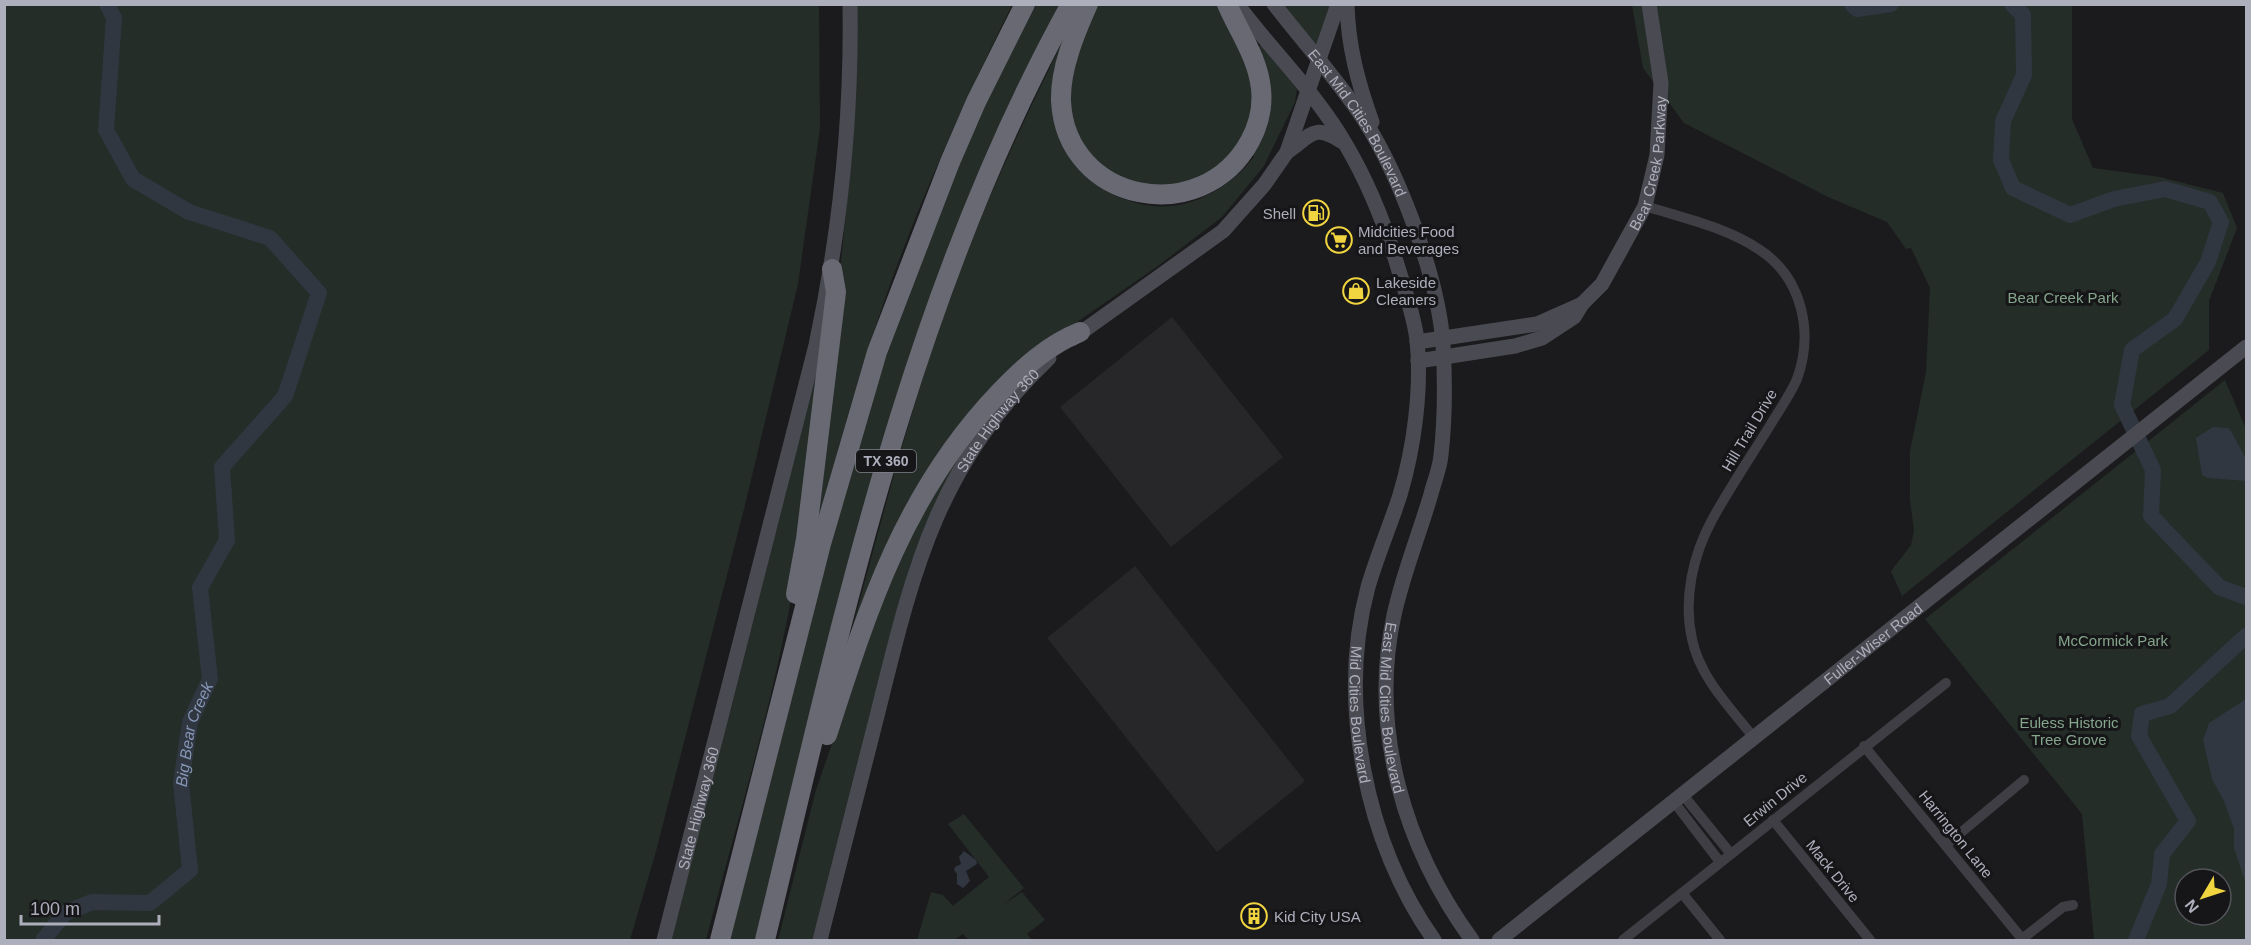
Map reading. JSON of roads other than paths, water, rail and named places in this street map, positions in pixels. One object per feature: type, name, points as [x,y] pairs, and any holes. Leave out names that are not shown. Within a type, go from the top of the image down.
[{"type":"highway","name":"TX 360","points":[[720,940],[821,544],[877,352],[950,162],[976,102],[1025,4]]},
{"type":"highway","name":"TX 360","points":[[765,940],[838,641],[909,385],[933,312],[977,200],[1032,81],[1071,4]]},
{"type":"highway","points":[[1088,4],[1063,78],[1061,101],[1065,123],[1084,160],[1100,174],[1118,186],[1160,196],[1184,193],[1207,185],[1233,165],[1244,153],[1254,133],[1261,102],[1257,70],[1227,4]]},
{"type":"highway","points":[[734,887],[734,861],[792,618],[807,539],[836,292],[832,269]]},
{"type":"highway","points":[[771,940],[827,735],[856,644],[894,547],[928,486],[967,429],[1010,382],[1055,342],[1080,332]]},
{"type":"main road","name":"State Highway 360","points":[[664,940],[816,345],[832,269],[850,104],[850,4]]},
{"type":"main road","name":"East Mid Cities Boulevard","points":[[1237,4],[1346,144],[1390,240],[1409,303]]},
{"type":"main road","name":"East Mid Cities Boulevard","points":[[1274,4],[1356,108],[1381,147],[1425,257],[1443,340],[1441,457],[1419,534],[1405,572],[1394,618],[1387,699],[1398,792],[1426,866],[1451,911],[1472,940]]},
{"type":"main road","name":"State Highway 360","points":[[820,940],[907,595],[926,537],[955,476],[992,422],[1036,371],[1080,332],[1223,231],[1246,207],[1287,152],[1309,94],[1338,4]]},
{"type":"main road","points":[[1347,4],[1349,43],[1355,73],[1381,147]]},
{"type":"main road","name":"Bear Creek Parkway","points":[[1418,361],[1542,338],[1574,317],[1582,304],[1602,284],[1645,206],[1660,136],[1662,99],[1649,4]]},
{"type":"main road","points":[[1287,152],[1316,131],[1325,131],[1346,144]]},
{"type":"main road","name":"Mid Cities Boulevard","points":[[1409,303],[1417,342],[1418,361],[1410,457],[1369,586],[1360,622],[1354,677],[1370,801],[1392,870],[1418,918],[1434,940]]},
{"type":"main road","name":"Bear Creek Parkway","points":[[1417,342],[1443,340],[1537,324],[1582,304]]},
{"type":"main road","name":"Fuller-Wiser Road","points":[[1499,940],[2246,348]]},
{"type":"street","name":"Hill Trail Drive","points":[[1645,206],[1731,234],[1759,249],[1788,276],[1800,305],[1803,349],[1796,381],[1712,520],[1695,563],[1691,582],[1692,638],[1699,662],[1706,677],[1754,738]]},
{"type":"street","name":"Erwin Drive","points":[[1623,940],[1946,683]]},
{"type":"street","name":"Harrington Lane","points":[[1864,746],[2023,940]]},
{"type":"street","points":[[1946,845],[2024,780]]},
{"type":"street","points":[[1678,798],[1731,854]]},
{"type":"street","points":[[1678,798],[1720,862]]},
{"type":"street","name":"Mack Drive","points":[[1773,820],[1870,940]]},
{"type":"street","points":[[1682,893],[1720,940]]},
{"type":"street","points":[[2023,940],[2063,907],[2073,906]]},
{"type":"waterway","name":"Big Bear Creek","points":[[43,940],[65,913],[92,902],[150,903],[190,870],[181,783],[190,722],[210,679],[200,588],[227,540],[222,467],[285,396],[319,293],[270,238],[189,212],[133,179],[106,130],[114,18],[107,4]]},
{"type":"waterway","points":[[1852,4],[1857,9],[1891,4]]},
{"type":"waterway","points":[[2012,4],[2023,15],[2024,75],[2003,121],[2001,160],[2013,188],[2070,215],[2114,199],[2165,189],[2210,202],[2221,222],[2208,262],[2175,319],[2132,350],[2122,405],[2153,470],[2151,516],[2219,587],[2246,597]]},
{"type":"waterway","points":[[2136,940],[2159,884],[2162,854],[2188,821],[2139,736],[2142,714],[2170,706],[2246,636]]},
{"type":"place","name":"Shell","points":[[1316,213]]},
{"type":"place","name":"Midcities Food and Beverages","points":[[1339,240]]},
{"type":"place","name":"Lakeside Cleaners","points":[[1356,291]]},
{"type":"place","name":"Kid City USA","points":[[1254,916]]},
{"type":"park label","name":"Bear Creek Park","points":[[2063,297]]},
{"type":"park label","name":"McCormick Park","points":[[2113,640]]},
{"type":"park label","name":"Euless Historic Tree Grove","points":[[2069,730]]}]
